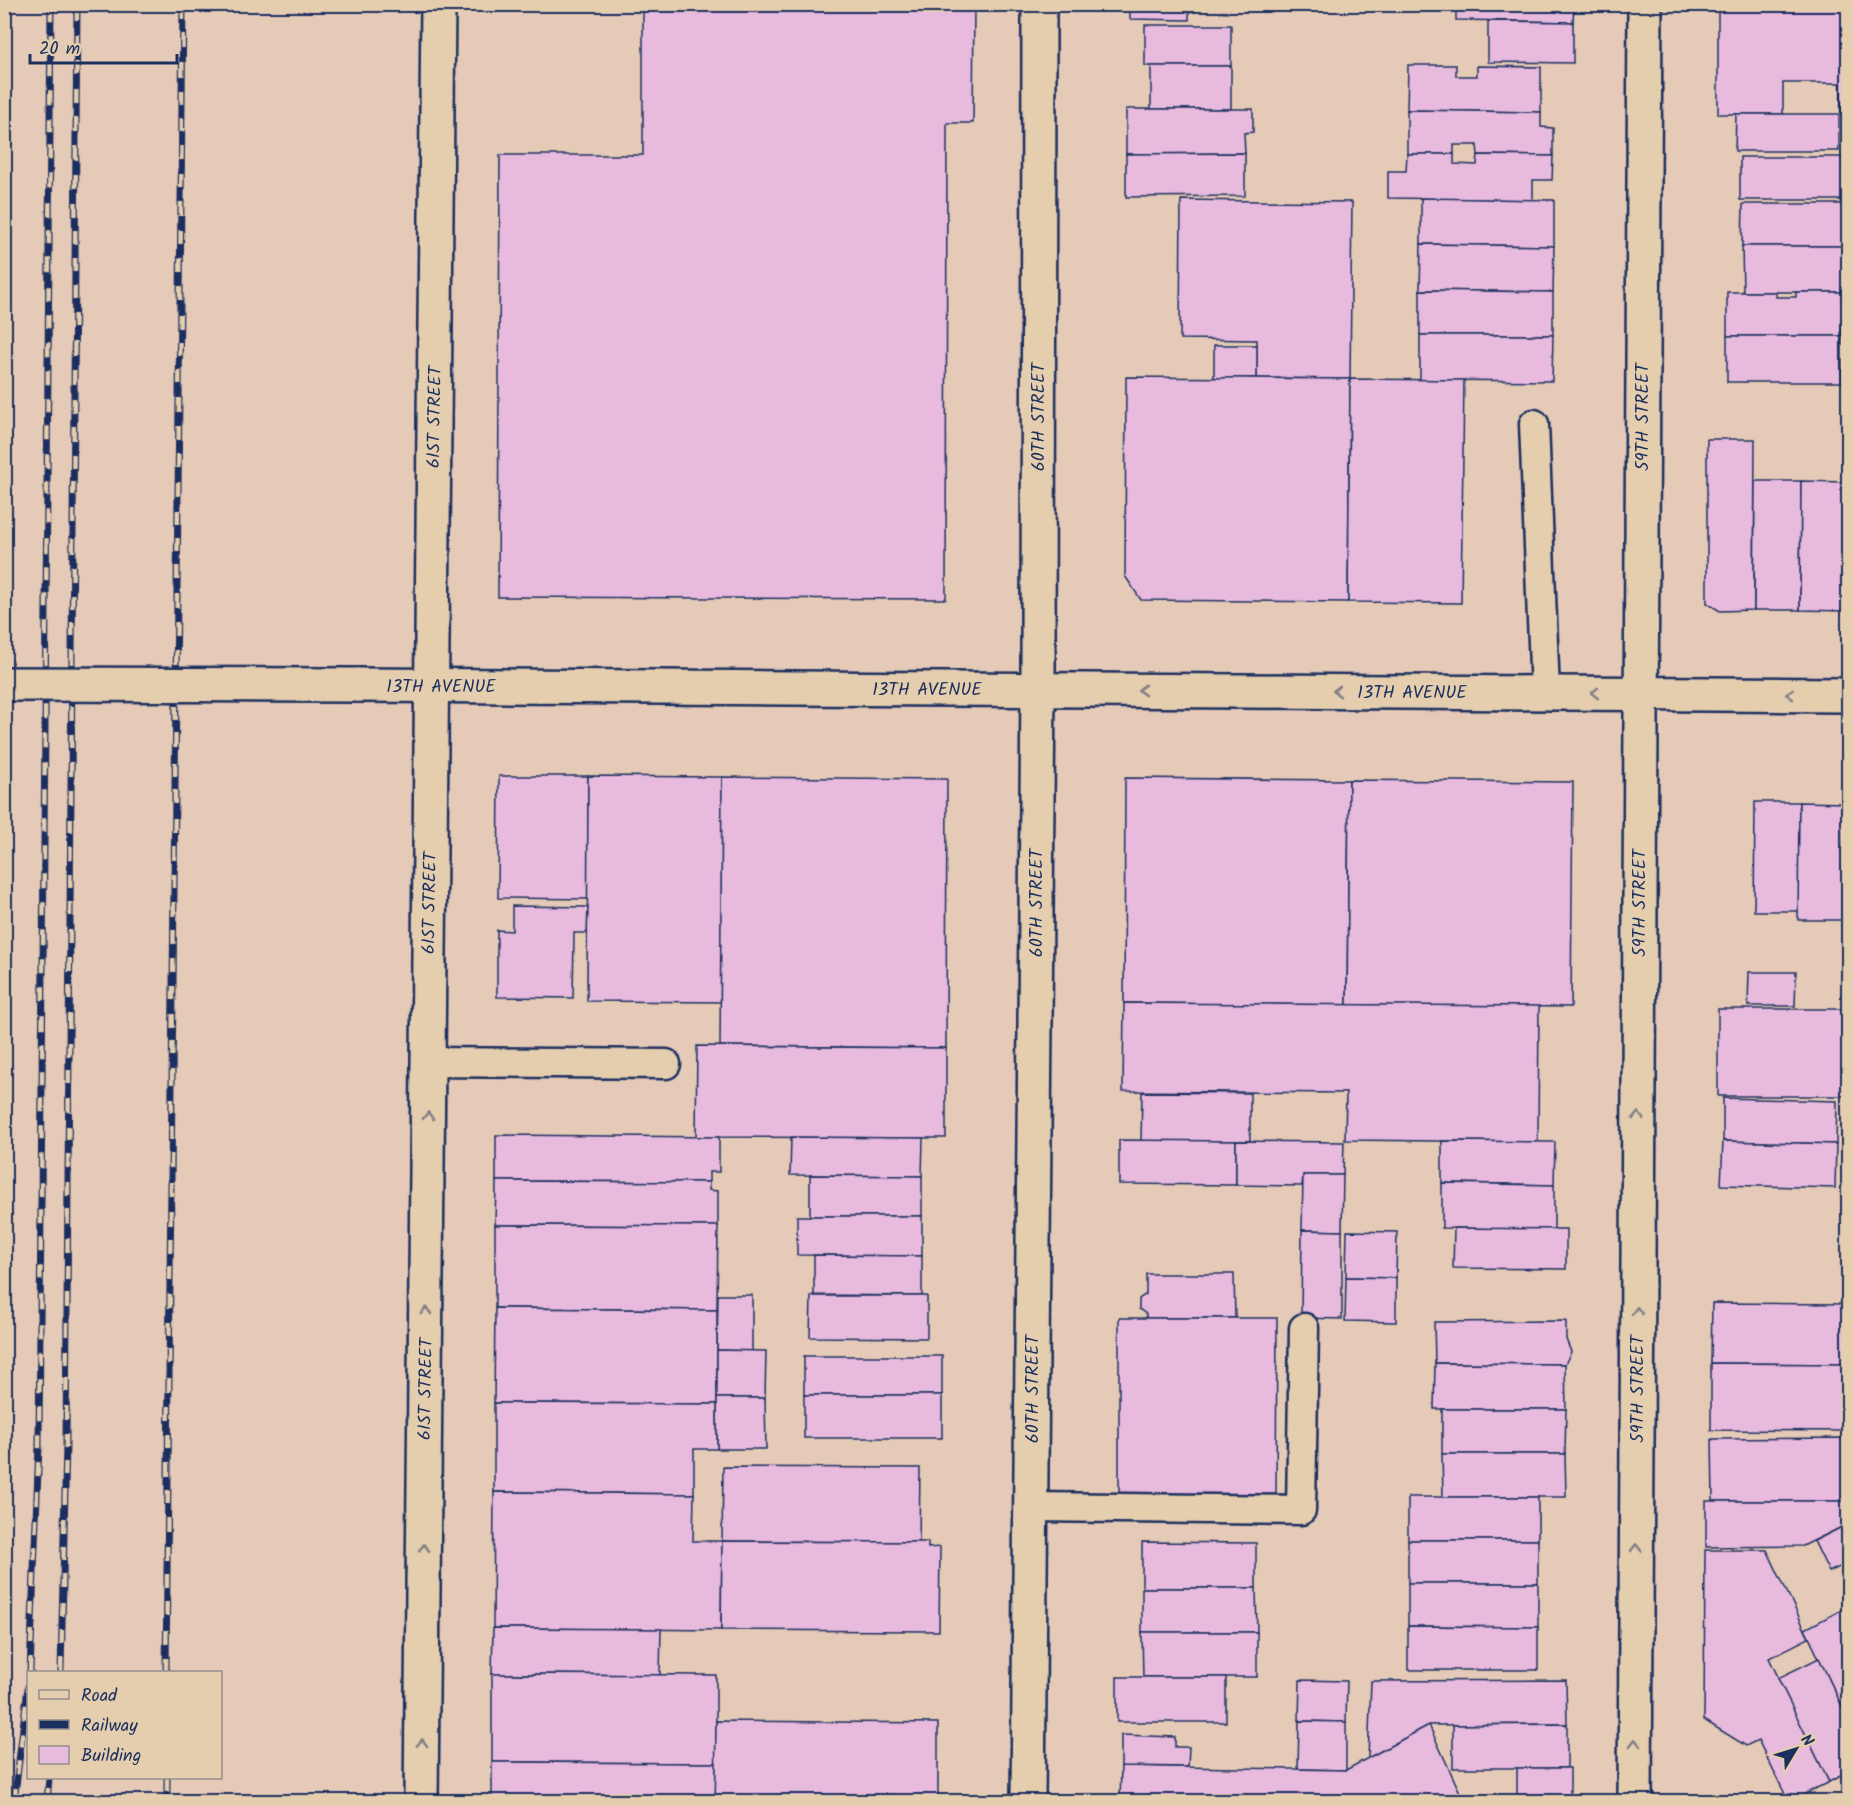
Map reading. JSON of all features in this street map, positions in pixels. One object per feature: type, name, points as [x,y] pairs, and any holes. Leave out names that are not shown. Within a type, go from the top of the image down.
[{"type":"street","name":"61ST STREET","points":[[421,1802],[438,4]]},
{"type":"street","name":"60TH STREET","points":[[1028,1802],[1038,689],[1039,4]]},
{"type":"street","name":"59TH STREET","points":[[1635,1802],[1645,4]]},
{"type":"street","name":"13TH AVENUE","points":[[4,684],[1848,694]]},
{"type":"lane","points":[[1534,424],[1545,693]]},
{"type":"lane","points":[[428,1062],[666,1064]]},
{"type":"lane","points":[[1031,1507],[1301,1510],[1304,1328]]},
{"type":"building","points":[[663,4],[876,4],[876,9],[663,9]]},
{"type":"building","points":[[876,4],[974,4],[973,123],[947,123],[946,599],[498,597],[500,155],[643,155],[643,9],[876,9]]},
{"type":"building","points":[[1130,4],[1274,4],[1274,8],[1189,7],[1189,20],[1130,19]]},
{"type":"building","points":[[1456,4],[1574,4],[1573,22],[1456,20]]},
{"type":"building","points":[[1718,4],[1848,4],[1848,114],[1841,114],[1841,83],[1783,83],[1783,114],[1718,114]]},
{"type":"building","points":[[1488,21],[1573,22],[1573,63],[1488,62]]},
{"type":"building","points":[[1145,25],[1231,25],[1231,66],[1145,66]]},
{"type":"building","points":[[1408,65],[1456,65],[1456,76],[1477,76],[1477,66],[1541,67],[1541,112],[1407,110]]},
{"type":"building","points":[[1151,66],[1231,66],[1231,109],[1151,109]]},
{"type":"building","points":[[1126,109],[1253,109],[1253,132],[1244,133],[1245,153],[1126,154]]},
{"type":"building","points":[[1407,110],[1541,112],[1541,127],[1553,128],[1553,156],[1478,155],[1477,145],[1454,145],[1454,154],[1407,154]]},
{"type":"building","points":[[1736,114],[1839,114],[1839,151],[1735,151]]},
{"type":"building","points":[[1245,153],[1245,196],[1126,197],[1126,154]]},
{"type":"building","points":[[1407,154],[1454,154],[1454,164],[1477,165],[1478,155],[1553,156],[1552,180],[1533,180],[1533,200],[1388,198],[1388,171],[1406,171]]},
{"type":"building","points":[[1740,157],[1843,157],[1843,169],[1848,169],[1848,200],[1740,200]]},
{"type":"building","points":[[1421,198],[1554,200],[1554,246],[1421,244]]},
{"type":"building","points":[[1181,200],[1352,202],[1350,379],[1257,378],[1257,340],[1180,339]]},
{"type":"building","points":[[1743,204],[1848,204],[1848,246],[1742,246]]},
{"type":"building","points":[[1421,244],[1554,246],[1553,292],[1420,290]]},
{"type":"building","points":[[1742,246],[1848,246],[1848,292],[1743,292]]},
{"type":"building","points":[[1420,290],[1553,292],[1553,335],[1420,335]]},
{"type":"building","points":[[1727,292],[1776,292],[1776,297],[1796,297],[1796,292],[1842,292],[1842,336],[1727,336]]},
{"type":"building","points":[[1420,335],[1553,335],[1552,381],[1420,380]]},
{"type":"building","points":[[1727,336],[1842,336],[1842,382],[1727,382]]},
{"type":"building","points":[[1214,345],[1257,345],[1257,378],[1214,378]]},
{"type":"building","points":[[1126,377],[1350,379],[1348,602],[1141,600],[1125,576]]},
{"type":"building","points":[[1350,379],[1464,380],[1461,603],[1348,602]]},
{"type":"building","points":[[1845,382],[1848,382],[1848,586],[1845,586]]},
{"type":"building","points":[[1707,439],[1755,439],[1754,610],[1720,611],[1707,603]]},
{"type":"building","points":[[1755,481],[1801,481],[1800,610],[1754,610]]},
{"type":"building","points":[[1801,481],[1845,482],[1844,611],[1800,610]]},
{"type":"building","points":[[499,776],[588,776],[588,899],[498,898]]},
{"type":"building","points":[[588,776],[722,777],[721,1002],[587,1001]]},
{"type":"building","points":[[722,777],[947,779],[946,1048],[720,1046]]},
{"type":"building","points":[[1125,778],[1349,780],[1347,1005],[1124,1003]]},
{"type":"building","points":[[1349,780],[1573,782],[1571,1007],[1347,1005]]},
{"type":"building","points":[[1755,802],[1799,802],[1799,911],[1754,911]]},
{"type":"building","points":[[1799,802],[1844,803],[1843,920],[1798,920]]},
{"type":"building","points":[[1844,803],[1848,803],[1848,920],[1843,920]]},
{"type":"building","points":[[512,906],[588,907],[587,933],[574,933],[573,998],[497,997],[497,930],[512,931]]},
{"type":"building","points":[[1749,972],[1796,972],[1795,1006],[1748,1006]]},
{"type":"building","points":[[1124,1003],[1539,1006],[1538,1142],[1345,1140],[1346,1093],[1123,1091]]},
{"type":"building","points":[[1718,1009],[1848,1009],[1848,1096],[1718,1096]]},
{"type":"building","points":[[697,1046],[946,1048],[946,1138],[696,1137]]},
{"type":"building","points":[[1142,1092],[1250,1093],[1250,1141],[1141,1141]]},
{"type":"building","points":[[1723,1098],[1837,1101],[1836,1144],[1723,1141]]},
{"type":"building","points":[[496,1135],[719,1137],[719,1172],[709,1172],[709,1182],[496,1181]]},
{"type":"building","points":[[791,1137],[923,1138],[922,1176],[790,1175]]},
{"type":"building","points":[[1119,1140],[1236,1141],[1236,1185],[1119,1184]]},
{"type":"building","points":[[1236,1141],[1344,1142],[1343,1175],[1303,1175],[1302,1186],[1236,1185]]},
{"type":"building","points":[[1442,1141],[1555,1142],[1554,1185],[1442,1183]]},
{"type":"building","points":[[1723,1141],[1836,1144],[1835,1188],[1721,1185]]},
{"type":"building","points":[[810,1175],[922,1176],[922,1216],[810,1216]]},
{"type":"building","points":[[1303,1175],[1343,1175],[1342,1231],[1302,1230]]},
{"type":"building","points":[[496,1181],[709,1182],[709,1190],[718,1191],[718,1226],[495,1225]]},
{"type":"building","points":[[1442,1183],[1554,1185],[1554,1230],[1442,1228]]},
{"type":"building","points":[[797,1216],[922,1216],[922,1256],[797,1255]]},
{"type":"building","points":[[495,1225],[718,1226],[717,1310],[495,1308]]},
{"type":"building","points":[[1454,1228],[1566,1229],[1566,1269],[1453,1268]]},
{"type":"building","points":[[1302,1230],[1342,1231],[1342,1319],[1301,1318]]},
{"type":"building","points":[[1347,1231],[1397,1232],[1396,1278],[1346,1277]]},
{"type":"building","points":[[814,1255],[922,1256],[922,1296],[814,1295]]},
{"type":"building","points":[[1146,1274],[1234,1274],[1235,1318],[1146,1318],[1146,1314],[1139,1309],[1139,1299],[1146,1294]]},
{"type":"building","points":[[1346,1277],[1396,1278],[1396,1322],[1345,1321]]},
{"type":"building","points":[[718,1295],[752,1295],[752,1351],[717,1350]]},
{"type":"building","points":[[811,1296],[927,1296],[927,1338],[810,1337]]},
{"type":"building","points":[[1712,1303],[1848,1304],[1848,1364],[1711,1363]]},
{"type":"building","points":[[495,1308],[717,1310],[717,1404],[494,1403]]},
{"type":"building","points":[[1119,1318],[1277,1318],[1276,1499],[1119,1498]]},
{"type":"building","points":[[1566,1321],[1566,1339],[1571,1352],[1565,1364],[1435,1363],[1434,1322]]},
{"type":"building","points":[[717,1350],[766,1351],[765,1398],[717,1398]]},
{"type":"building","points":[[804,1356],[942,1356],[942,1395],[804,1395]]},
{"type":"building","points":[[1435,1363],[1565,1364],[1566,1409],[1434,1409]]},
{"type":"building","points":[[1711,1363],[1848,1364],[1848,1431],[1711,1430]]},
{"type":"building","points":[[804,1395],[942,1395],[942,1438],[804,1438]]},
{"type":"building","points":[[717,1398],[765,1398],[766,1449],[717,1449]]},
{"type":"building","points":[[494,1403],[717,1404],[717,1449],[694,1449],[694,1494],[494,1492]]},
{"type":"building","points":[[1442,1409],[1566,1409],[1565,1454],[1442,1454]]},
{"type":"building","points":[[1848,1438],[1848,1501],[1713,1501],[1712,1439]]},
{"type":"building","points":[[1442,1454],[1565,1454],[1566,1497],[1443,1497]]},
{"type":"building","points":[[723,1467],[920,1468],[919,1542],[722,1541]]},
{"type":"building","points":[[494,1492],[694,1494],[693,1541],[722,1541],[721,1630],[493,1628]]},
{"type":"building","points":[[1408,1497],[1538,1497],[1538,1540],[1408,1540]]},
{"type":"building","points":[[1706,1501],[1848,1501],[1848,1524],[1803,1546],[1706,1547]]},
{"type":"building","points":[[1848,1524],[1848,1563],[1829,1572],[1814,1541]]},
{"type":"building","points":[[1408,1540],[1538,1540],[1538,1583],[1408,1583]]},
{"type":"building","points":[[722,1541],[928,1542],[928,1548],[940,1547],[939,1631],[721,1630]]},
{"type":"building","points":[[1142,1542],[1256,1543],[1256,1588],[1142,1588]]},
{"type":"building","points":[[1705,1550],[1767,1550],[1809,1638],[1769,1658],[1829,1782],[1789,1802],[1758,1740],[1746,1746],[1704,1720]]},
{"type":"building","points":[[1408,1583],[1538,1583],[1538,1627],[1408,1626]]},
{"type":"building","points":[[1142,1588],[1256,1588],[1257,1632],[1142,1632]]},
{"type":"building","points":[[1847,1607],[1848,1610],[1848,1719],[1805,1629]]},
{"type":"building","points":[[1408,1626],[1538,1627],[1538,1670],[1408,1670]]},
{"type":"building","points":[[493,1628],[661,1629],[660,1675],[492,1674]]},
{"type":"building","points":[[1142,1632],[1257,1632],[1257,1677],[1143,1677]]},
{"type":"building","points":[[1819,1658],[1848,1719],[1848,1772],[1829,1782],[1778,1678]]},
{"type":"building","points":[[492,1674],[716,1675],[716,1763],[492,1762]]},
{"type":"building","points":[[1117,1677],[1226,1677],[1226,1722],[1117,1722]]},
{"type":"building","points":[[1300,1680],[1347,1681],[1346,1722],[1299,1721]]},
{"type":"building","points":[[1566,1680],[1567,1724],[1429,1725],[1368,1758],[1371,1681]]},
{"type":"building","points":[[716,1721],[938,1723],[938,1802],[715,1802]]},
{"type":"building","points":[[1299,1721],[1346,1722],[1346,1770],[1298,1769]]},
{"type":"building","points":[[1567,1724],[1567,1768],[1453,1768],[1453,1725]]},
{"type":"building","points":[[1429,1725],[1462,1797],[1452,1802],[1120,1802],[1121,1766],[1346,1770]]},
{"type":"building","points":[[1121,1735],[1175,1737],[1175,1747],[1189,1747],[1188,1767],[1121,1766]]},
{"type":"building","points":[[492,1762],[716,1763],[715,1802],[492,1802]]},
{"type":"building","points":[[1517,1768],[1570,1768],[1570,1802],[1517,1802]]},
{"type":"railway","points":[[30,1671],[39,1445],[51,4]]},
{"type":"railway","points":[[61,1671],[66,1443],[77,4]]},
{"type":"railway","points":[[166,1671],[183,4]]},
{"type":"railway","points":[[14,1802],[27,1695]]},
{"type":"railway","points":[[47,1802],[49,1779]]},
{"type":"railway","points":[[167,1779],[167,1802]]}]
